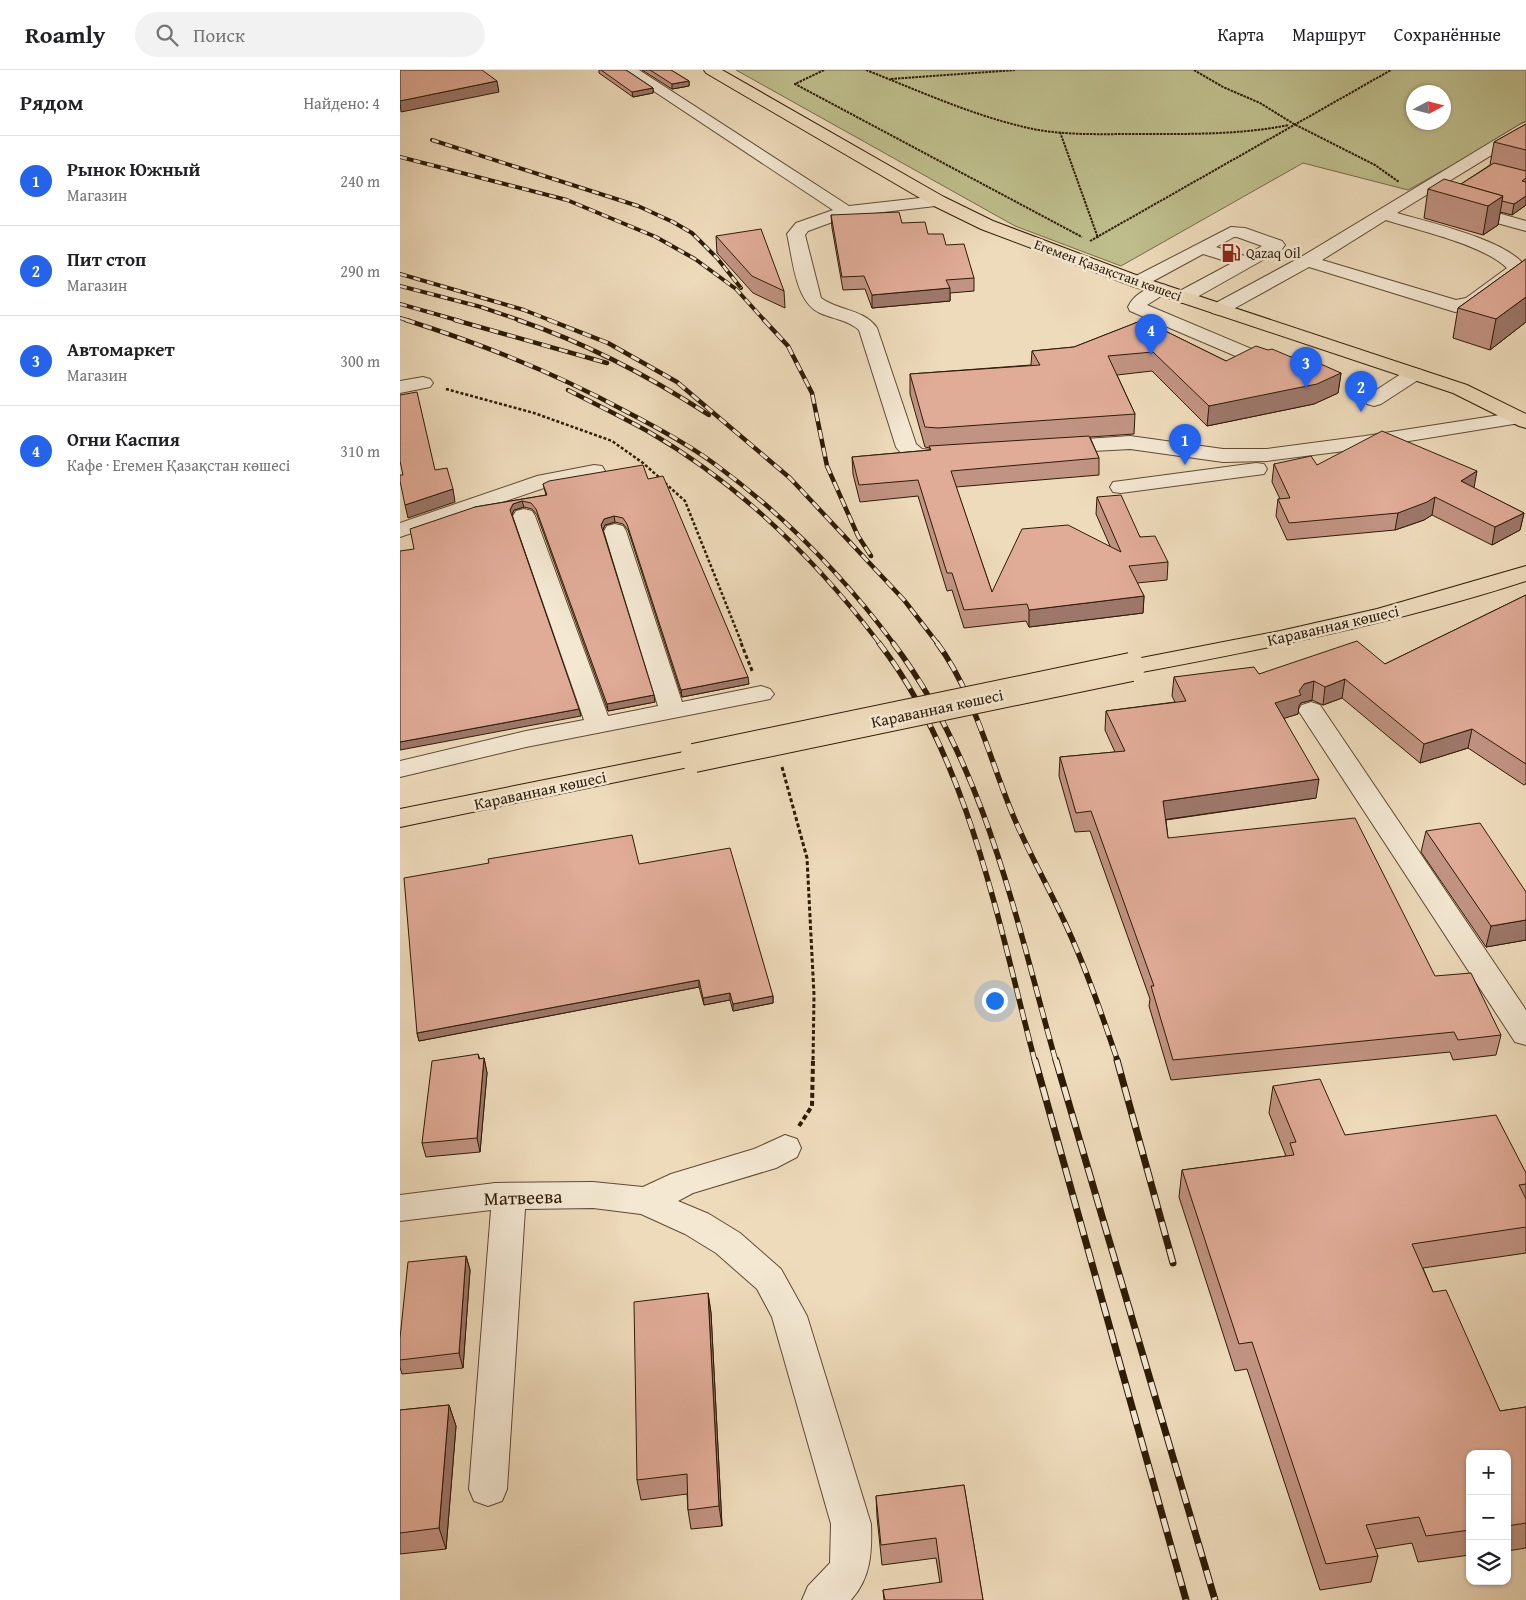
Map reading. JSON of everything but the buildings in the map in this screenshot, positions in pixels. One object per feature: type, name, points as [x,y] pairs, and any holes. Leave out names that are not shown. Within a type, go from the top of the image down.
[{"type":"main road","name":"Егемен Қазақстан көшесі","points":[[711,70],[938,201],[1014,237],[1138,282],[1460,389],[1524,416]]},
{"type":"main road","name":"Караванная көшесі","points":[[1472,592],[1526,563]]},
{"type":"main road","name":"Караванная көшесі","points":[[400,818],[1250,644],[1472,592],[1526,574]]},
{"type":"street","points":[[629,70],[846,211]]},
{"type":"street","points":[[1219,309],[1307,261],[1526,127]]},
{"type":"street","points":[[1416,194],[1526,226]]},
{"type":"street","points":[[938,201],[846,211],[808,225],[796,234],[812,299],[823,307],[860,321],[868,328],[906,447],[910,452],[928,457],[966,454]]},
{"type":"street","points":[[1307,261],[1455,306],[1472,302],[1515,270],[1516,266],[1510,260],[1488,250],[1383,214]]},
{"type":"street","points":[[1138,282],[1228,232],[1234,232],[1276,245],[1183,297]]},
{"type":"street","points":[[1201,248],[1247,262]]},
{"type":"street","points":[[1160,289],[1139,302],[1137,308],[1266,362]]},
{"type":"street","points":[[1374,400],[1414,374]]},
{"type":"street","points":[[400,387],[424,383]]},
{"type":"street","points":[[1043,448],[1122,442],[1237,457],[1289,453],[1524,416]]},
{"type":"street","points":[[1121,487],[1236,473],[1287,463],[1364,442]]},
{"type":"street","points":[[400,530],[545,481],[594,471]]},
{"type":"street","points":[[524,516],[599,725]]},
{"type":"street","points":[[615,531],[672,710]]},
{"type":"street","points":[[400,769],[526,739],[762,694]]},
{"type":"street","points":[[1311,710],[1526,1034]]},
{"type":"street","points":[[646,1201],[683,1183],[764,1160],[785,1148]]},
{"type":"street","name":"Матвеева","points":[[400,1208],[495,1196],[593,1195],[646,1201]]},
{"type":"street","points":[[488,1489],[509,1196]]},
{"type":"street","points":[[646,1201],[697,1224],[728,1243],[770,1279],[782,1298],[792,1325],[851,1524],[853,1559],[836,1594]]},
{"type":"path","points":[[824,70],[795,84],[1091,242],[1391,70]]},
{"type":"path","points":[[866,70],[988,117],[1022,127],[1060,132],[1083,134],[1218,134],[1265,130],[1294,124]]},
{"type":"path","points":[[890,79],[1015,70]]},
{"type":"path","points":[[1194,70],[1223,87],[1260,103],[1294,124],[1375,165],[1416,194]]},
{"type":"path","points":[[1060,132],[1098,238]]},
{"type":"green space","points":[[736,70],[1526,70],[1526,124],[1408,190],[1303,163],[1121,266],[1015,226]]},
{"type":"railway","points":[[432,140],[638,206],[673,222],[692,233],[717,258],[741,288]]},
{"type":"railway","points":[[400,157],[567,200],[656,237],[695,259],[736,289],[765,321]]},
{"type":"railway","points":[[400,274],[524,310],[552,321]]},
{"type":"railway","points":[[400,286],[481,307],[522,321]]},
{"type":"railway","points":[[400,304],[460,321]]},
{"type":"railway","points":[[400,318],[410,321]]},
{"type":"railway","points":[[406,320],[490,349],[572,384],[637,417],[694,450],[741,484],[812,548],[855,595],[894,644]]},
{"type":"railway","points":[[455,320],[607,363]]},
{"type":"railway","points":[[518,320],[568,339],[617,362],[709,415]]},
{"type":"railway","points":[[549,320],[608,343],[677,382],[790,478],[904,600],[938,644]]},
{"type":"railway","points":[[764,320],[788,346],[812,393],[827,466],[858,536],[871,556]]},
{"type":"railway","points":[[568,390],[649,432],[683,453],[746,500],[803,554],[830,583],[880,644]]},
{"type":"railway","points":[[879,643],[910,689],[936,738],[958,790],[993,898],[1035,1062]]},
{"type":"railway","points":[[893,643],[925,690],[952,739],[974,791],[994,844],[1011,898],[1056,1062]]},
{"type":"railway","points":[[937,643],[950,662],[972,706],[1015,820],[1080,957],[1118,1062]]},
{"type":"railway","points":[[1035,1060],[1186,1600]]},
{"type":"railway","points":[[1056,1060],[1215,1600]]},
{"type":"railway","points":[[1117,1060],[1173,1263]]},
{"type":"place","name":"Qazaq Oil","points":[[1231,253]]},
{"type":"place","name":"Огни Каспия","points":[[1151,355]]},
{"type":"place","name":"Автомаркет","points":[[1306,388]]},
{"type":"place","name":"Пит стоп","points":[[1361,412]]},
{"type":"place","name":"Рынок Южный","points":[[1185,465]]}]
